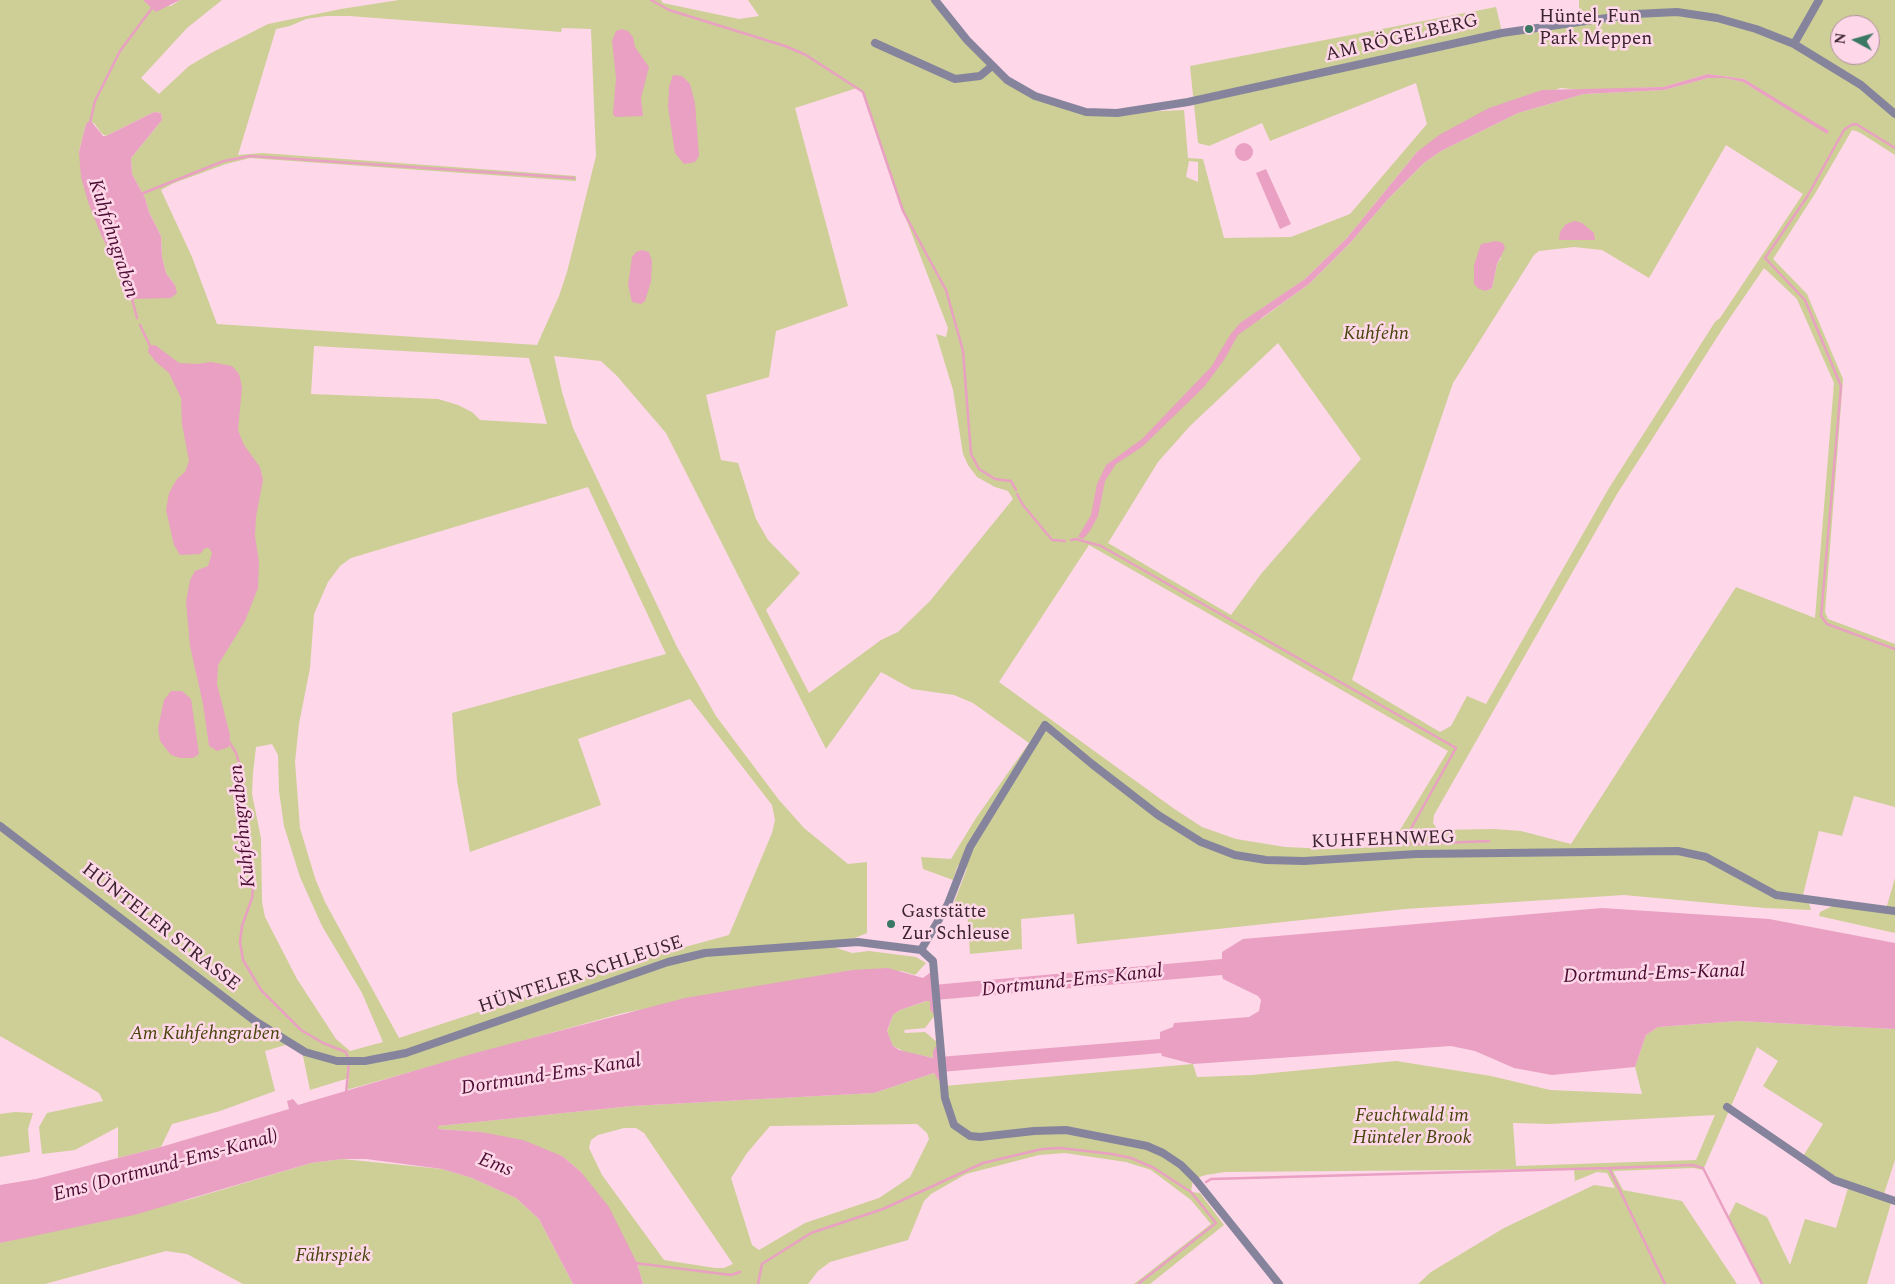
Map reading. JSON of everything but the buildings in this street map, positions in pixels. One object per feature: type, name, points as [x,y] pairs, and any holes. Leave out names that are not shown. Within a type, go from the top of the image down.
[{"type":"street","name":"AM RÖGELBERG","points":[[935,0],[967,40],[1007,80],[1035,96],[1086,112],[1117,113],[1188,102],[1502,33],[1635,14],[1677,12],[1717,18],[1756,29],[1794,44],[1861,85],[1895,114]]},
{"type":"street","points":[[1794,44],[1819,0]]},
{"type":"street","points":[[875,43],[955,79],[980,76],[992,66]]},
{"type":"street","name":"KUHFEHNWEG","points":[[921,950],[948,904],[970,847],[1045,725],[1158,815],[1201,842],[1235,855],[1266,860],[1304,861],[1416,854],[1678,852],[1706,857],[1776,894],[1895,911]]},
{"type":"street","name":"HÜNTELER STRASSE","points":[[0,826],[255,1021],[304,1052],[349,1062]]},
{"type":"street","name":"HÜNTELER SCHLEUSE","points":[[349,1062],[406,1053],[668,962],[705,953],[858,942],[921,950]]},
{"type":"street","points":[[921,950],[933,961],[945,1098],[954,1125],[970,1136],[990,1138],[1034,1131],[1066,1130],[1147,1146],[1163,1153],[1181,1165],[1195,1178],[1279,1284]]},
{"type":"street","points":[[1727,1107],[1834,1180],[1895,1201]]},
{"type":"green space","points":[[0,0],[144,0],[171,6],[180,0],[222,0],[187,28],[141,78],[159,94],[189,66],[268,24],[341,9],[399,0],[661,0],[663,3],[739,19],[759,16],[748,0],[935,0],[1007,80],[1061,106],[1117,113],[1184,110],[1188,158],[1203,159],[1224,238],[1291,237],[1350,214],[1427,124],[1416,83],[1270,141],[1262,123],[1209,146],[1198,143],[1190,66],[1496,7],[1502,32],[1579,22],[1579,0],[1895,0],[1895,155],[1859,132],[1852,130],[1816,192],[1773,259],[1807,294],[1843,379],[1825,612],[1828,619],[1895,644],[1895,807],[1854,796],[1842,836],[1819,831],[1802,899],[1777,898],[1809,903],[1811,910],[1765,908],[1624,895],[1405,909],[1077,944],[1074,914],[1021,919],[1022,949],[970,954],[967,911],[952,908],[967,868],[958,865],[953,880],[923,869],[921,857],[951,859],[976,818],[1029,743],[973,703],[954,695],[912,689],[881,672],[826,749],[666,433],[617,376],[601,361],[554,356],[573,428],[677,647],[716,716],[779,800],[804,828],[848,864],[867,862],[867,933],[855,938],[824,944],[852,953],[869,951],[916,957],[926,963],[915,975],[902,971],[852,970],[623,1013],[346,1090],[349,1078],[310,1090],[303,1056],[304,1052],[289,1044],[265,1051],[275,1091],[220,1111],[172,1124],[161,1147],[118,1158],[118,1127],[75,1150],[42,1154],[39,1127],[47,1113],[103,1101],[99,1093],[0,1036]],"holes":[[[326,16],[349,16],[561,32],[562,28],[591,29],[596,156],[567,272],[559,296],[537,345],[217,324],[192,257],[161,190],[174,183],[226,164],[250,158],[576,181],[576,176],[262,153],[238,155],[276,29],[290,26],[306,19]],[[1708,74],[1744,79],[1827,133],[1743,82],[1725,78],[1708,78],[1664,90],[1584,94],[1518,113],[1441,151],[1424,163],[1388,199],[1351,242],[1309,284],[1261,319],[1257,312],[1305,279],[1347,238],[1417,152],[1560,88],[1583,90],[1663,87]],[[857,88],[863,92],[903,211],[948,328],[946,337],[936,334],[953,390],[963,454],[977,477],[995,487],[1008,491],[1013,499],[930,601],[898,632],[881,640],[809,693],[766,610],[800,573],[768,540],[756,519],[738,463],[721,460],[706,395],[769,377],[776,331],[848,306],[795,108]],[[154,112],[161,113],[162,120],[131,158],[132,174],[145,198],[149,212],[161,236],[162,257],[166,273],[175,285],[171,298],[152,297],[116,265],[102,237],[79,152],[86,124],[94,123],[101,133],[106,136]],[[1726,145],[1803,194],[1720,318],[1715,322],[1609,488],[1486,704],[1467,696],[1451,726],[1440,732],[1352,680],[1453,383],[1534,255],[1539,251],[1574,247],[1602,250],[1649,278]],[[1189,161],[1198,162],[1198,182],[1186,177]],[[1488,242],[1501,258],[1497,264],[1492,288],[1486,291]],[[1764,268],[1797,299],[1834,383],[1815,618],[1736,587],[1571,844],[1521,831],[1494,829],[1438,830],[1433,823],[1434,815],[1617,494],[1723,328]],[[1278,343],[1361,459],[1261,574],[1231,615],[1108,543],[1158,462],[1190,426]],[[314,346],[529,358],[547,424],[480,420],[472,412],[458,405],[438,399],[311,394]],[[588,487],[666,654],[452,713],[457,781],[470,852],[601,805],[578,739],[690,699],[772,805],[775,820],[772,833],[729,935],[630,962],[399,1038],[325,902],[315,878],[300,828],[295,762],[299,724],[310,668],[314,614],[328,582],[340,566],[351,558]],[[1089,545],[1448,751],[1400,830],[1379,847],[1329,849],[1285,847],[1236,839],[1202,827],[999,682]],[[272,744],[278,755],[279,791],[284,826],[300,877],[322,926],[362,993],[383,1042],[350,1051],[336,1039],[297,979],[265,917],[262,902],[261,838],[252,794],[256,747]]]},
{"type":"green space","points":[[1895,878],[1895,933],[1819,916],[1820,912],[1835,905],[1886,909]]},
{"type":"green space","points":[[930,1000],[935,1015],[925,1028],[904,1030],[905,1033],[925,1032],[938,1043],[934,1058],[905,1052],[893,1046],[887,1032],[893,1015],[900,1010]]},
{"type":"green space","name":"Feuchtwald im Hünteler Brook","points":[[1738,1021],[1895,1029],[1895,1160],[1883,1197],[1892,1200],[1867,1284],[1762,1284],[1728,1218],[1736,1202],[1767,1217],[1790,1265],[1805,1219],[1836,1228],[1849,1185],[1802,1158],[1823,1124],[1763,1086],[1778,1061],[1757,1047],[1703,1170],[1694,1168],[1613,1171],[1623,1190],[1682,1201],[1737,1284],[1418,1284],[1431,1272],[1504,1228],[1594,1185],[1615,1188],[1607,1173],[1597,1172],[1575,1181],[1574,1169],[1225,1172],[1206,1175],[1193,1179],[1191,1192],[1200,1193],[1224,1225],[1150,1284],[1134,1284],[1211,1224],[1191,1200],[1151,1170],[1126,1162],[1065,1153],[1039,1155],[966,1174],[931,1194],[924,1201],[908,1240],[830,1262],[818,1271],[808,1284],[643,1284],[637,1263],[581,1172],[562,1156],[481,1132],[438,1129],[437,1126],[632,1106],[874,1093],[934,1073],[944,1086],[1193,1064],[1197,1077],[1252,1075],[1396,1061],[1491,1076],[1550,1090],[1642,1094],[1635,1067],[1646,1035],[1658,1027]],"holes":[[[1715,1115],[1696,1160],[1516,1166],[1513,1123],[1550,1124]],[[917,1124],[927,1133],[929,1139],[910,1177],[879,1198],[805,1223],[759,1250],[752,1245],[731,1178],[747,1153],[770,1126]],[[624,1128],[636,1128],[644,1133],[733,1264],[724,1268],[715,1268],[664,1260],[602,1175],[589,1148],[591,1140],[598,1135]]]},
{"type":"green space","points":[[15,1112],[33,1113],[28,1129],[30,1152],[0,1157],[0,1114]]},
{"type":"green space","name":"Fährspiek","points":[[342,1159],[442,1169],[472,1178],[516,1198],[539,1219],[573,1284],[243,1284],[187,1254],[166,1251],[45,1284],[0,1284],[0,1243],[191,1199],[311,1163]]},
{"type":"water","points":[[144,0],[180,0],[156,12],[144,1]]},
{"type":"water","points":[[622,29],[628,31],[633,37],[635,47],[649,67],[641,98],[643,116],[615,117],[613,114],[616,78],[612,41],[616,31]]},
{"type":"water","points":[[1708,74],[1744,79],[1829,131],[1827,134],[1743,82],[1725,78],[1708,78],[1664,90],[1584,94],[1518,113],[1441,151],[1424,163],[1388,199],[1351,242],[1309,284],[1238,335],[1224,360],[1204,387],[1142,447],[1116,464],[1105,481],[1098,516],[1083,539],[1078,537],[1091,515],[1097,484],[1106,465],[1142,439],[1211,367],[1230,335],[1240,323],[1305,279],[1347,238],[1417,152],[1439,135],[1489,108],[1542,90],[1663,87]]},
{"type":"water","points":[[673,75],[682,76],[690,84],[695,103],[699,156],[695,162],[684,164],[675,153],[668,107],[669,87]]},
{"type":"water","points":[[154,112],[161,113],[162,120],[131,158],[132,174],[145,198],[149,212],[161,236],[162,257],[166,273],[175,285],[177,293],[171,298],[132,299],[102,237],[88,202],[81,177],[79,152],[86,124],[90,120],[103,136],[106,136]]},
{"type":"water","points":[[1244,143],[1250,146],[1253,152],[1250,158],[1244,161],[1238,158],[1235,152],[1238,146]]},
{"type":"water","points":[[1266,169],[1291,224],[1280,229],[1256,173]]},
{"type":"water","points":[[1575,221],[1582,223],[1594,233],[1595,240],[1559,240],[1560,232],[1566,224]]},
{"type":"water","points":[[1496,241],[1503,243],[1505,248],[1497,264],[1492,288],[1486,291],[1479,289],[1474,284],[1474,265],[1481,244]]},
{"type":"water","points":[[642,250],[649,252],[652,261],[651,282],[645,301],[641,304],[632,302],[628,285],[632,257],[636,252]]},
{"type":"water","points":[[155,345],[179,363],[196,364],[211,362],[232,366],[239,374],[242,387],[238,430],[244,445],[260,467],[263,480],[256,517],[255,536],[259,562],[258,588],[245,621],[218,665],[217,684],[230,735],[229,747],[217,751],[209,746],[203,704],[190,646],[186,602],[190,580],[195,571],[208,566],[212,553],[209,548],[205,548],[200,554],[180,555],[174,545],[166,510],[169,493],[177,479],[185,472],[189,461],[182,424],[181,398],[169,373],[148,352],[149,346]]},
{"type":"water","points":[[171,691],[182,691],[191,699],[199,754],[193,758],[180,758],[171,755],[160,741],[158,728],[164,700]]},
{"type":"water","points":[[1602,908],[1769,919],[1895,943],[1895,1029],[1738,1021],[1658,1027],[1646,1035],[1635,1067],[1552,1075],[1514,1068],[1475,1051],[1451,1046],[1193,1064],[1162,1056],[1161,1053],[941,1072],[941,1084],[934,1073],[874,1093],[632,1106],[438,1126],[438,1129],[481,1132],[523,1140],[562,1156],[581,1172],[609,1207],[637,1263],[643,1284],[573,1284],[539,1219],[516,1198],[472,1178],[442,1169],[366,1159],[342,1159],[311,1163],[134,1215],[0,1243],[0,1185],[36,1179],[161,1147],[289,1109],[287,1101],[293,1099],[298,1105],[475,1053],[685,998],[852,970],[888,968],[923,978],[931,972],[933,985],[1222,959],[1222,952],[1243,939]],"holes":[[[1222,975],[1223,979],[1258,996],[1261,1000],[1259,1011],[1249,1017],[1174,1023],[1173,1027],[1160,1032],[1160,1039],[939,1057],[938,1043],[933,1051],[933,1058],[899,1050],[893,1046],[887,1031],[893,1015],[900,1010],[926,1001],[930,1001],[930,1010],[935,1015],[935,1000]]]},
{"type":"waterway","points":[[651,0],[669,10],[785,46],[806,55],[863,92],[903,211],[946,290],[963,351],[971,454],[979,469],[995,479],[1011,481],[1016,490]]},
{"type":"waterway","name":"Kuhfehngraben","points":[[90,123],[95,101],[120,51],[152,8]]},
{"type":"waterway","points":[[1895,148],[1856,124],[1844,130],[1807,197],[1765,258],[1805,300],[1841,386],[1821,616],[1827,624],[1895,649]]},
{"type":"waterway","points":[[141,194],[224,161],[250,156],[574,178]]},
{"type":"waterway","name":"Kuhfehngraben","points":[[131,295],[137,318]]},
{"type":"waterway","name":"Kuhfehngraben","points":[[140,325],[151,348]]},
{"type":"waterway","points":[[1017,494],[1023,505],[1052,540],[1065,541]]},
{"type":"waterway","points":[[1071,540],[1076,539],[1101,546],[1456,748],[1409,832],[1406,839],[1410,844]]},
{"type":"waterway","name":"Kuhfehngraben","points":[[228,740],[236,753],[241,769],[239,797],[254,878],[252,898],[242,926],[240,942],[243,960],[261,990],[301,1030],[323,1043],[346,1052],[349,1062],[346,1093]]},
{"type":"waterway","points":[[1419,844],[1489,841]]},
{"type":"waterway","points":[[758,1284],[762,1264],[811,1233],[883,1209],[983,1163],[1042,1149],[1060,1148],[1131,1158],[1154,1168],[1191,1192],[1216,1223],[1138,1284]]},
{"type":"waterway","points":[[1609,1168],[1692,1165],[1703,1168],[1762,1284]]},
{"type":"waterway","points":[[1206,1182],[1211,1179],[1609,1168],[1665,1284]]},
{"type":"waterway","points":[[635,1263],[731,1275],[740,1272]]},
{"type":"place","name":"Hüntel, Fun Park Meppen","points":[[1529,29]]},
{"type":"place","name":"Gaststätte Zur Schleuse","points":[[891,924]]},
{"type":"park label","name":"Kuhfehn","points":[[1376,335]]},
{"type":"park label","name":"Am Kuhfehngraben","points":[[205,1035]]},
{"type":"water label","name":"Dortmund-Ems-Kanal","points":[[1654,975]]},
{"type":"water label","name":"Dortmund-Ems-Kanal","points":[[1072,982]]},
{"type":"water label","name":"Dortmund-Ems-Kanal","points":[[551,1076]]},
{"type":"water label","name":"Ems","points":[[495,1166]]},
{"type":"water label","name":"Ems (Dortmund-Ems-Kanal)","points":[[166,1167]]}]
